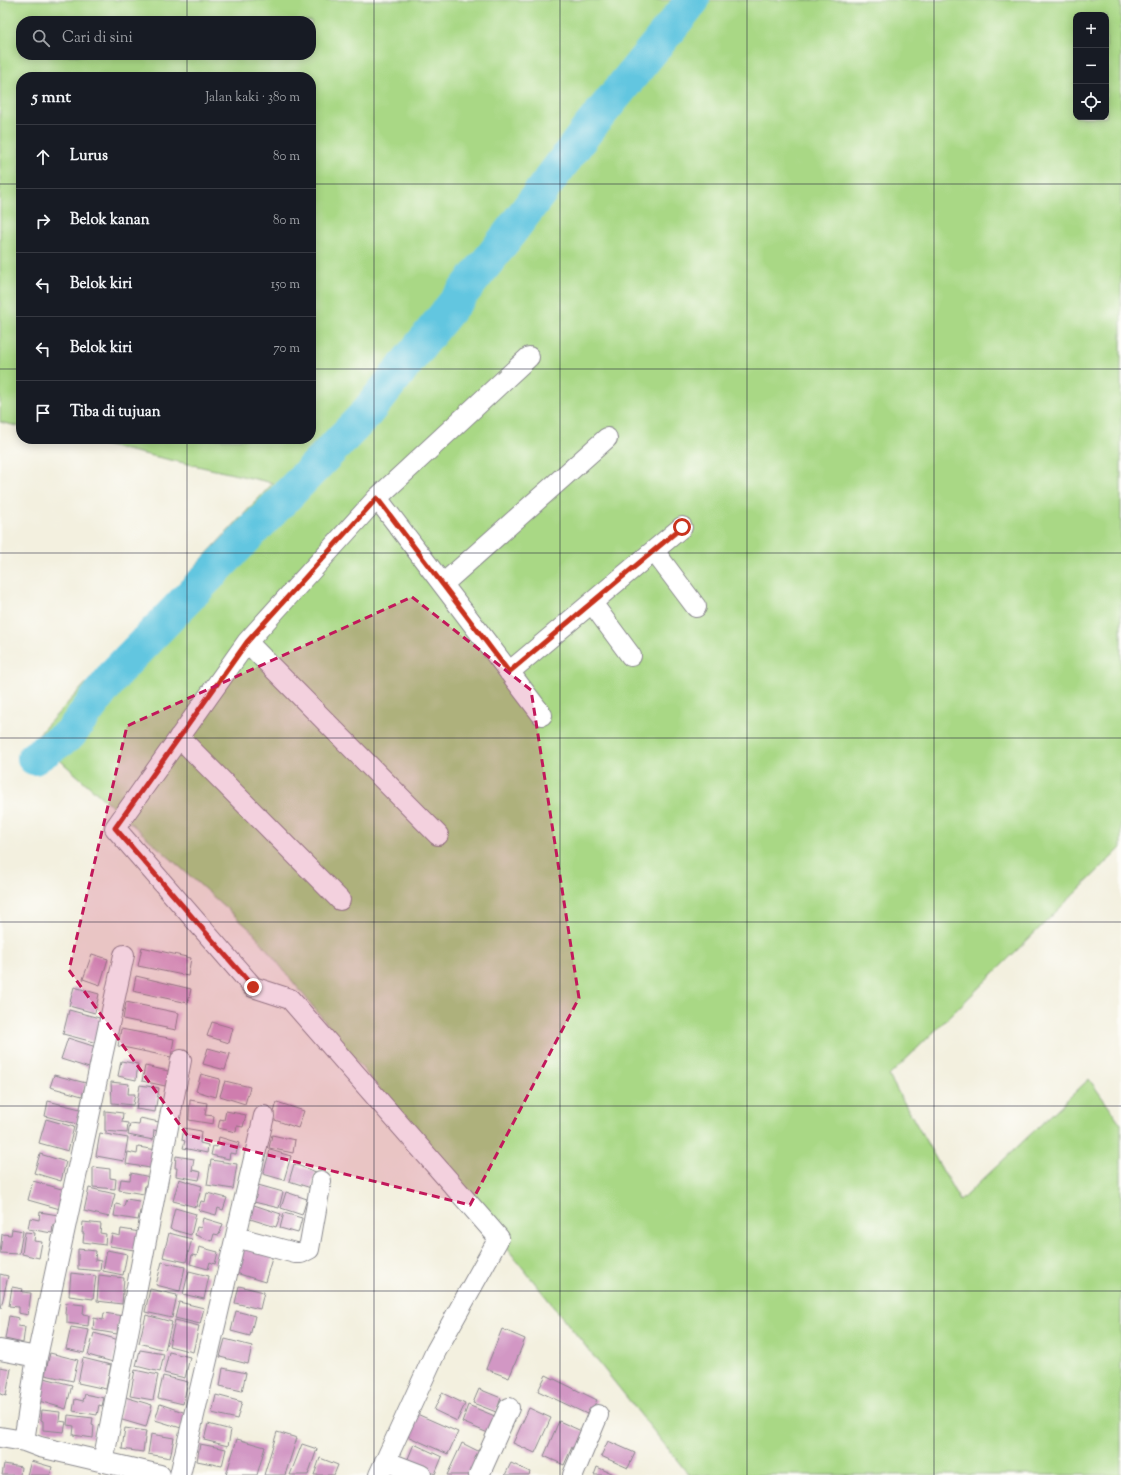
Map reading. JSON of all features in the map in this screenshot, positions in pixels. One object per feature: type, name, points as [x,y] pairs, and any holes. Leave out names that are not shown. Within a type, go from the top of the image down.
[{"type":"street","points":[[421,1475],[382,1468],[436,1351],[499,1238],[290,999],[253,987],[115,828],[247,642],[377,498],[529,357]]},
{"type":"street","points":[[443,584],[607,438]]},
{"type":"street","points":[[377,498],[542,715]]},
{"type":"street","points":[[509,672],[682,527]]},
{"type":"street","points":[[654,551],[696,607]]},
{"type":"street","points":[[592,603],[631,656]]},
{"type":"street","points":[[247,642],[438,835]]},
{"type":"street","points":[[179,737],[340,900]]},
{"type":"street","points":[[24,1441],[37,1356],[124,955]]},
{"type":"street","points":[[103,1462],[181,1060]]},
{"type":"street","points":[[180,1475],[264,1116]]},
{"type":"street","points":[[236,1237],[296,1253],[302,1253],[309,1249],[321,1181]]},
{"type":"street","points":[[0,1350],[37,1356]]},
{"type":"street","points":[[479,1475],[509,1408]]},
{"type":"street","points":[[573,1475],[598,1415]]},
{"type":"street","points":[[0,1437],[24,1441],[40,1447],[160,1475]]},
{"type":"highlighted area","points":[[412,597],[531,690],[579,998],[470,1205],[187,1135],[69,970],[127,726]]},
{"type":"green space","points":[[0,0],[1121,0],[1121,848],[889,1076],[960,1201],[1089,1079],[1121,1124],[1121,1475],[689,1475],[253,932],[35,738],[273,483],[99,444],[316,444],[316,72],[16,72],[16,426],[0,422]]},
{"type":"building","points":[[142,947],[191,958],[188,976],[138,966]]},
{"type":"building","points":[[92,954],[108,959],[100,985],[83,979]]},
{"type":"building","points":[[136,976],[191,989],[188,1003],[133,991]]},
{"type":"building","points":[[74,987],[99,994],[95,1013],[69,1006]]},
{"type":"building","points":[[126,1002],[179,1013],[176,1030],[123,1019]]},
{"type":"building","points":[[69,1010],[103,1019],[97,1043],[63,1034]]},
{"type":"building","points":[[212,1022],[233,1028],[229,1043],[207,1036]]},
{"type":"building","points":[[121,1029],[174,1039],[171,1057],[118,1046]]},
{"type":"building","points":[[68,1038],[96,1047],[89,1068],[61,1059]]},
{"type":"building","points":[[208,1048],[230,1054],[225,1070],[203,1064]]},
{"type":"building","points":[[121,1061],[138,1064],[136,1080],[118,1076]]},
{"type":"building","points":[[145,1066],[173,1072],[170,1087],[142,1081]]},
{"type":"building","points":[[201,1074],[220,1079],[216,1097],[196,1091]]},
{"type":"building","points":[[54,1075],[86,1083],[82,1096],[50,1087]]},
{"type":"building","points":[[225,1081],[250,1087],[245,1104],[220,1096]]},
{"type":"building","points":[[111,1082],[129,1084],[128,1094],[135,1094],[133,1105],[112,1103]]},
{"type":"building","points":[[140,1085],[159,1088],[155,1112],[136,1109]]},
{"type":"building","points":[[190,1100],[207,1103],[205,1115],[214,1116],[213,1124],[189,1120]]},
{"type":"building","points":[[48,1101],[80,1109],[77,1124],[45,1116]]},
{"type":"building","points":[[277,1102],[304,1111],[298,1128],[272,1119]]},
{"type":"building","points":[[105,1111],[123,1113],[122,1122],[128,1123],[127,1133],[105,1131]]},
{"type":"building","points":[[226,1111],[246,1115],[243,1127],[237,1126],[236,1132],[218,1128],[220,1119],[224,1120]]},
{"type":"building","points":[[140,1118],[159,1122],[158,1131],[154,1130],[153,1140],[128,1135],[130,1124],[139,1125]]},
{"type":"building","points":[[46,1119],[74,1127],[68,1151],[39,1143]]},
{"type":"building","points":[[184,1128],[201,1131],[200,1143],[208,1145],[207,1153],[183,1148],[185,1141],[182,1140]]},
{"type":"building","points":[[100,1133],[128,1138],[124,1161],[96,1156]]},
{"type":"building","points":[[272,1135],[295,1140],[293,1153],[269,1148]]},
{"type":"building","points":[[219,1137],[239,1143],[236,1154],[230,1153],[229,1159],[211,1155],[213,1146],[217,1147]]},
{"type":"building","points":[[138,1147],[157,1150],[150,1168],[126,1164],[128,1152],[137,1154]]},
{"type":"building","points":[[270,1150],[291,1156],[284,1180],[263,1174]]},
{"type":"building","points":[[40,1154],[66,1162],[61,1181],[34,1173]]},
{"type":"building","points":[[176,1156],[194,1159],[192,1170],[201,1172],[199,1180],[176,1176]]},
{"type":"building","points":[[211,1160],[237,1164],[233,1189],[207,1185]]},
{"type":"building","points":[[294,1164],[316,1172],[311,1188],[289,1181]]},
{"type":"building","points":[[93,1167],[110,1169],[110,1178],[116,1179],[115,1189],[93,1187]]},
{"type":"building","points":[[131,1173],[150,1177],[148,1185],[145,1185],[144,1194],[119,1190],[121,1179],[130,1180]]},
{"type":"building","points":[[179,1179],[202,1186],[196,1207],[173,1201]]},
{"type":"building","points":[[33,1181],[65,1190],[60,1209],[28,1200]]},
{"type":"building","points":[[258,1185],[283,1192],[279,1208],[254,1202]]},
{"type":"building","points":[[89,1188],[115,1194],[109,1217],[84,1211]]},
{"type":"building","points":[[286,1192],[307,1199],[302,1215],[281,1208]]},
{"type":"building","points":[[207,1193],[227,1198],[223,1210],[218,1208],[216,1215],[198,1210],[201,1201],[205,1202]]},
{"type":"building","points":[[126,1199],[145,1202],[143,1211],[140,1211],[138,1220],[114,1216],[116,1204],[124,1206]]},
{"type":"building","points":[[251,1204],[281,1214],[276,1227],[247,1218]]},
{"type":"building","points":[[175,1208],[196,1214],[191,1235],[170,1229]]},
{"type":"building","points":[[40,1212],[58,1215],[56,1226],[53,1225],[52,1233],[28,1229],[30,1218],[39,1220]]},
{"type":"building","points":[[284,1213],[302,1218],[298,1233],[280,1228]]},
{"type":"building","points":[[203,1218],[223,1224],[219,1235],[214,1234],[212,1241],[195,1235],[197,1227],[201,1228]]},
{"type":"building","points":[[83,1222],[101,1224],[100,1233],[106,1234],[105,1245],[83,1242]]},
{"type":"building","points":[[12,1229],[23,1231],[19,1254],[0,1253],[2,1234],[11,1235]]},
{"type":"building","points":[[121,1229],[140,1232],[134,1250],[110,1246],[112,1234],[120,1236]]},
{"type":"building","points":[[25,1232],[35,1233],[34,1241],[42,1242],[39,1258],[22,1254]]},
{"type":"building","points":[[169,1233],[192,1239],[186,1262],[163,1257]]},
{"type":"building","points":[[199,1247],[218,1252],[215,1264],[210,1262],[208,1269],[190,1264],[192,1255],[197,1256]]},
{"type":"building","points":[[243,1247],[273,1255],[265,1282],[236,1273]]},
{"type":"building","points":[[78,1249],[96,1251],[95,1260],[101,1261],[100,1271],[78,1269]]},
{"type":"building","points":[[107,1250],[127,1254],[123,1275],[103,1271]]},
{"type":"building","points":[[162,1262],[185,1267],[180,1291],[156,1285]]},
{"type":"building","points":[[189,1271],[209,1276],[204,1299],[183,1294]]},
{"type":"building","points":[[71,1273],[96,1276],[93,1299],[69,1296]]},
{"type":"building","points":[[0,1274],[8,1276],[1,1308],[0,1307]]},
{"type":"building","points":[[99,1275],[124,1278],[122,1304],[97,1301]]},
{"type":"building","points":[[239,1286],[264,1292],[260,1309],[235,1303]]},
{"type":"building","points":[[12,1287],[23,1289],[22,1292],[31,1293],[28,1315],[18,1313],[18,1307],[9,1306]]},
{"type":"building","points":[[150,1289],[177,1295],[172,1318],[145,1312]]},
{"type":"building","points":[[179,1302],[204,1308],[200,1324],[175,1318]]},
{"type":"building","points":[[66,1303],[84,1305],[83,1314],[89,1315],[88,1326],[67,1323],[67,1314],[65,1314]]},
{"type":"building","points":[[236,1311],[255,1316],[250,1336],[231,1331]]},
{"type":"building","points":[[104,1313],[123,1316],[122,1325],[118,1324],[117,1334],[93,1330],[94,1318],[103,1320]]},
{"type":"building","points":[[146,1315],[172,1322],[165,1350],[139,1343]]},
{"type":"building","points":[[9,1316],[19,1318],[18,1326],[25,1327],[23,1343],[5,1339]]},
{"type":"building","points":[[175,1320],[199,1326],[193,1352],[169,1346]]},
{"type":"building","points":[[71,1327],[89,1330],[84,1353],[66,1349]]},
{"type":"building","points":[[502,1329],[525,1339],[509,1378],[486,1369]]},
{"type":"building","points":[[94,1333],[119,1340],[113,1362],[88,1355]]},
{"type":"building","points":[[225,1339],[252,1346],[248,1364],[220,1357]]},
{"type":"building","points":[[140,1350],[164,1354],[160,1372],[136,1366]]},
{"type":"building","points":[[169,1352],[190,1357],[185,1378],[164,1373]]},
{"type":"building","points":[[50,1353],[78,1360],[73,1381],[45,1375]]},
{"type":"building","points":[[83,1358],[111,1365],[106,1389],[78,1383]]},
{"type":"building","points":[[0,1367],[11,1369],[6,1396],[0,1394]]},
{"type":"building","points":[[223,1368],[246,1373],[242,1391],[220,1386]]},
{"type":"building","points":[[135,1370],[158,1375],[153,1400],[130,1396]]},
{"type":"building","points":[[546,1375],[597,1400],[589,1415],[538,1391]]},
{"type":"building","points":[[163,1376],[188,1382],[183,1404],[158,1398]]},
{"type":"building","points":[[44,1378],[72,1385],[66,1409],[39,1401]]},
{"type":"building","points":[[479,1389],[501,1398],[496,1412],[473,1403]]},
{"type":"building","points":[[442,1393],[465,1404],[457,1421],[434,1410]]},
{"type":"building","points":[[85,1394],[104,1398],[102,1406],[99,1405],[97,1415],[73,1411],[75,1399],[83,1401]]},
{"type":"building","points":[[216,1395],[242,1402],[237,1419],[212,1413]]},
{"type":"building","points":[[125,1397],[152,1405],[146,1427],[119,1419]]},
{"type":"building","points":[[160,1404],[186,1413],[181,1428],[155,1420]]},
{"type":"building","points":[[468,1405],[502,1419],[495,1436],[462,1422]]},
{"type":"building","points":[[529,1408],[551,1418],[535,1453],[513,1443]]},
{"type":"building","points":[[42,1410],[60,1412],[59,1421],[66,1422],[64,1432],[43,1430],[43,1421],[41,1420]]},
{"type":"building","points":[[417,1414],[458,1432],[448,1454],[407,1436]]},
{"type":"building","points":[[68,1415],[93,1418],[93,1438],[73,1435],[74,1426],[67,1425]]},
{"type":"building","points":[[559,1421],[588,1434],[580,1451],[572,1447],[564,1465],[544,1456]]},
{"type":"building","points":[[208,1424],[231,1430],[228,1446],[204,1440]]},
{"type":"building","points":[[125,1428],[146,1431],[143,1452],[122,1449]]},
{"type":"building","points":[[277,1432],[297,1438],[285,1475],[264,1475]]},
{"type":"building","points":[[151,1434],[174,1438],[170,1458],[148,1454]]},
{"type":"building","points":[[237,1439],[265,1447],[257,1475],[226,1475]]},
{"type":"building","points":[[608,1441],[635,1453],[628,1468],[601,1456]]},
{"type":"building","points":[[462,1443],[480,1452],[469,1475],[447,1475]]},
{"type":"building","points":[[200,1444],[226,1449],[222,1466],[197,1461]]},
{"type":"building","points":[[302,1444],[317,1449],[308,1475],[290,1475]]},
{"type":"building","points":[[414,1444],[442,1457],[435,1474],[407,1461]]},
{"type":"building","points":[[320,1458],[338,1465],[334,1475],[314,1475]]},
{"type":"building","points":[[31,1461],[52,1467],[50,1475],[27,1475]]},
{"type":"building","points":[[511,1463],[530,1472],[529,1475],[505,1475]]},
{"type":"building","points":[[4,1464],[21,1467],[20,1475],[2,1475]]},
{"type":"building","points":[[597,1467],[615,1475],[594,1475]]},
{"type":"waterway","points":[[34,758],[70,734],[117,671],[364,416],[496,251],[588,129],[693,0]]},
{"type":"route","points":[[253,987],[115,828],[247,642],[377,498],[509,672],[682,527]]}]
